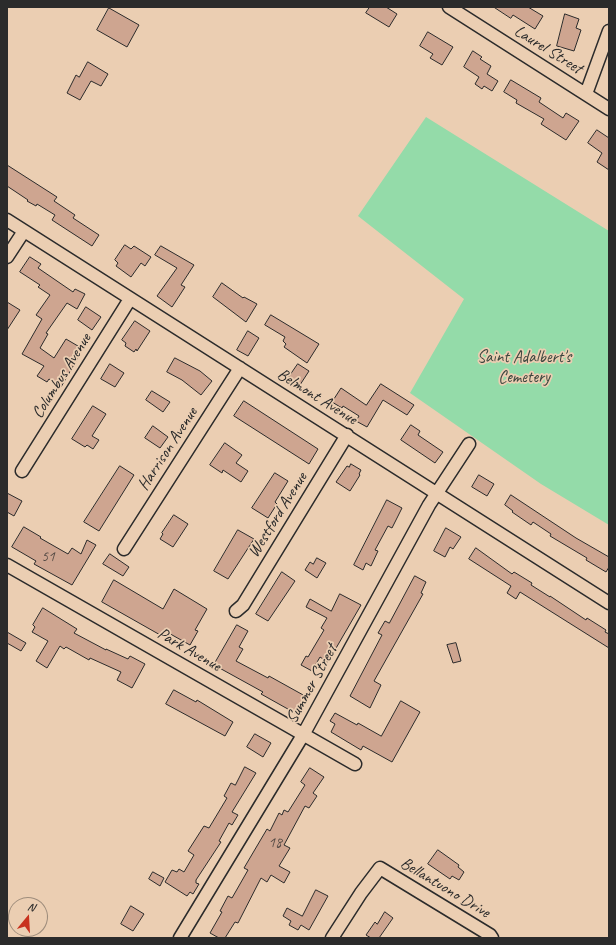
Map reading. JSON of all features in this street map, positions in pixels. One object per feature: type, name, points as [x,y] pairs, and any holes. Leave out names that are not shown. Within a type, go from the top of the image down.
[{"type":"street","name":"Laurel Street","points":[[448,7],[609,109]]},
{"type":"street","points":[[586,94],[609,31]]},
{"type":"street","name":"Belmont Avenue","points":[[7,220],[609,603]]},
{"type":"street","points":[[7,257],[24,230]]},
{"type":"street","name":"Columbus Avenue","points":[[22,471],[130,299]]},
{"type":"street","name":"Harrison Avenue","points":[[124,549],[240,368]]},
{"type":"street","name":"Westford Avenue","points":[[236,611],[243,605],[347,435]]},
{"type":"street","name":"Summer Street","points":[[180,938],[303,735],[437,494],[469,444]]},
{"type":"street","name":"Park Avenue","points":[[7,565],[355,764]]},
{"type":"street","name":"Bellantuono Drive","points":[[332,938],[361,892],[380,868],[490,935],[492,938]]},
{"type":"green space","name":"Saint Adalbert's Cemetery","points":[[426,117],[609,231],[609,525],[541,484],[410,393],[464,299],[358,216]]},
{"type":"building","points":[[370,7],[386,7],[397,14],[389,27],[366,13]]},
{"type":"building","points":[[494,7],[528,7],[543,16],[535,29],[513,15],[511,18]]},
{"type":"building","points":[[109,8],[139,25],[127,47],[97,30]]},
{"type":"building","points":[[565,14],[579,19],[576,28],[581,30],[574,51],[557,46]]},
{"type":"building","points":[[428,32],[453,47],[442,65],[430,58],[433,54],[420,46]]},
{"type":"building","points":[[473,51],[482,57],[480,59],[491,66],[487,74],[498,81],[492,91],[484,86],[482,89],[475,84],[479,77],[464,67]]},
{"type":"building","points":[[88,62],[108,74],[101,86],[91,81],[80,100],[67,93],[76,75],[79,77]]},
{"type":"building","points":[[511,80],[541,98],[539,102],[563,118],[566,113],[579,121],[566,140],[541,124],[544,119],[516,103],[517,100],[504,92]]},
{"type":"building","points":[[597,130],[609,138],[609,170],[597,162],[602,153],[588,143]]},
{"type":"building","points":[[7,165],[57,197],[54,201],[75,215],[73,218],[99,235],[92,246],[52,220],[55,215],[37,204],[36,206],[27,201],[28,200],[7,186]]},
{"type":"building","points":[[125,245],[131,249],[134,246],[151,257],[145,266],[141,263],[131,277],[116,266],[118,263],[115,260]]},
{"type":"building","points":[[161,246],[194,265],[181,285],[185,287],[172,307],[157,296],[177,268],[155,255]]},
{"type":"building","points":[[30,257],[41,264],[38,268],[73,292],[75,289],[85,294],[77,309],[67,303],[46,333],[48,334],[40,348],[54,358],[66,339],[83,349],[61,387],[49,379],[47,382],[37,376],[44,366],[22,354],[42,319],[36,315],[50,295],[38,287],[40,285],[20,272]]},
{"type":"building","points":[[222,283],[243,298],[244,297],[257,304],[246,322],[213,297]]},
{"type":"building","points":[[7,302],[20,310],[7,330]]},
{"type":"building","points":[[86,307],[101,317],[92,330],[78,320]]},
{"type":"building","points":[[271,315],[319,344],[307,363],[284,347],[286,344],[283,341],[285,337],[265,325]]},
{"type":"building","points":[[135,321],[150,331],[137,351],[136,349],[134,352],[125,346],[126,343],[122,340]]},
{"type":"building","points":[[248,331],[259,338],[248,356],[237,350]]},
{"type":"building","points":[[175,358],[200,371],[212,381],[201,395],[182,380],[167,372]]},
{"type":"building","points":[[110,364],[124,373],[115,387],[101,379]]},
{"type":"building","points":[[298,364],[309,371],[298,388],[287,380]]},
{"type":"building","points":[[381,384],[414,405],[407,415],[383,400],[367,427],[356,421],[359,416],[343,406],[342,408],[332,402],[341,388],[366,405]]},
{"type":"building","points":[[152,391],[170,402],[163,412],[146,400]]},
{"type":"building","points":[[244,401],[318,449],[309,464],[234,416]]},
{"type":"building","points":[[93,406],[106,414],[92,436],[99,440],[93,449],[87,445],[85,447],[72,439]]},
{"type":"building","points":[[411,425],[420,431],[418,435],[443,452],[435,463],[401,440]]},
{"type":"building","points":[[153,426],[168,437],[160,448],[145,438]]},
{"type":"building","points":[[225,443],[242,455],[236,463],[248,471],[241,482],[223,470],[222,473],[210,465]]},
{"type":"building","points":[[351,464],[361,470],[360,475],[350,491],[336,482],[347,466],[349,467]]},
{"type":"building","points":[[120,466],[134,475],[99,531],[84,522]]},
{"type":"building","points":[[275,473],[288,481],[275,502],[277,504],[268,518],[252,508]]},
{"type":"building","points":[[479,475],[494,484],[487,496],[472,487]]},
{"type":"building","points":[[7,493],[22,501],[14,516],[7,512]]},
{"type":"building","points":[[511,495],[576,538],[609,557],[609,567],[606,572],[586,560],[587,558],[550,536],[551,534],[533,522],[531,525],[512,512],[513,511],[505,505]]},
{"type":"building","points":[[387,500],[402,508],[392,528],[388,526],[375,550],[378,551],[371,566],[366,563],[363,570],[354,565]]},
{"type":"building","points":[[174,515],[188,524],[173,547],[160,539],[163,534],[162,533]]},
{"type":"building","points":[[24,527],[68,554],[72,548],[81,554],[87,540],[96,545],[72,585],[34,564],[36,561],[12,547]]},
{"type":"building","points":[[446,528],[461,537],[453,549],[450,547],[445,557],[434,551]]},
{"type":"building","points":[[238,530],[254,539],[228,579],[214,571]]},
{"type":"building","points":[[476,548],[512,574],[514,572],[532,583],[531,585],[586,620],[587,618],[606,630],[605,632],[609,634],[609,648],[520,592],[516,599],[507,593],[511,586],[469,559]]},
{"type":"building","points":[[110,554],[129,567],[123,576],[103,564]]},
{"type":"building","points":[[317,558],[326,563],[317,578],[305,570],[310,562],[313,564]]},
{"type":"building","points":[[282,572],[295,581],[268,621],[256,614]]},
{"type":"building","points":[[415,576],[426,582],[421,593],[423,594],[374,681],[381,685],[370,708],[350,696],[382,635],[378,633],[385,621],[389,623]]},
{"type":"building","points":[[114,580],[163,609],[174,589],[207,609],[195,630],[198,631],[190,645],[165,631],[162,636],[102,602]]},
{"type":"building","points":[[340,594],[361,605],[328,662],[320,657],[312,671],[301,665],[306,656],[308,657],[324,630],[321,628],[327,618],[306,607],[310,599],[331,611]]},
{"type":"building","points":[[43,608],[77,629],[74,633],[106,650],[128,659],[130,656],[145,664],[132,688],[117,680],[121,672],[90,658],[89,660],[66,647],[64,649],[60,646],[47,668],[36,661],[48,641],[32,632],[35,627],[33,625]]},
{"type":"building","points":[[237,625],[248,631],[239,647],[243,649],[236,661],[268,678],[269,676],[305,696],[295,713],[261,694],[263,692],[214,665]]},
{"type":"building","points":[[7,632],[26,643],[21,651],[7,643]]},
{"type":"building","points":[[456,643],[461,661],[453,663],[447,645]]},
{"type":"building","points":[[174,690],[196,702],[197,700],[233,722],[225,736],[166,704]]},
{"type":"building","points":[[401,701],[420,712],[392,762],[363,746],[361,750],[331,732],[335,724],[330,721],[335,713],[357,725],[358,723],[381,736]]},
{"type":"building","points":[[255,734],[271,743],[263,757],[247,747]]},
{"type":"building","points":[[245,767],[256,773],[232,812],[238,815],[232,825],[229,823],[219,841],[221,842],[196,880],[196,883],[199,884],[193,894],[190,892],[187,896],[165,882],[172,870],[177,872],[179,869],[184,872],[194,855],[188,851],[204,826],[209,828],[227,798],[224,796],[231,783],[235,785]]},
{"type":"building","points":[[310,768],[324,777],[313,793],[317,796],[309,808],[305,806],[284,845],[290,848],[279,866],[290,872],[284,883],[271,875],[267,882],[261,878],[238,923],[235,922],[225,938],[219,938],[210,933],[222,912],[220,911],[228,896],[232,898],[248,870],[244,868],[267,829],[270,831],[279,813],[282,815],[284,810],[288,812],[305,785],[301,782]]},
{"type":"building","points":[[438,850],[459,865],[458,867],[464,872],[459,880],[452,876],[450,879],[428,864]]},
{"type":"building","points":[[153,872],[164,878],[160,886],[149,879]]},
{"type":"building","points":[[316,890],[328,896],[309,930],[301,925],[298,930],[289,925],[291,921],[283,916],[287,908],[302,916]]},
{"type":"building","points":[[131,906],[144,914],[133,931],[121,924]]},
{"type":"building","points":[[385,912],[393,918],[379,938],[371,938],[366,935],[375,922],[377,924]]}]
